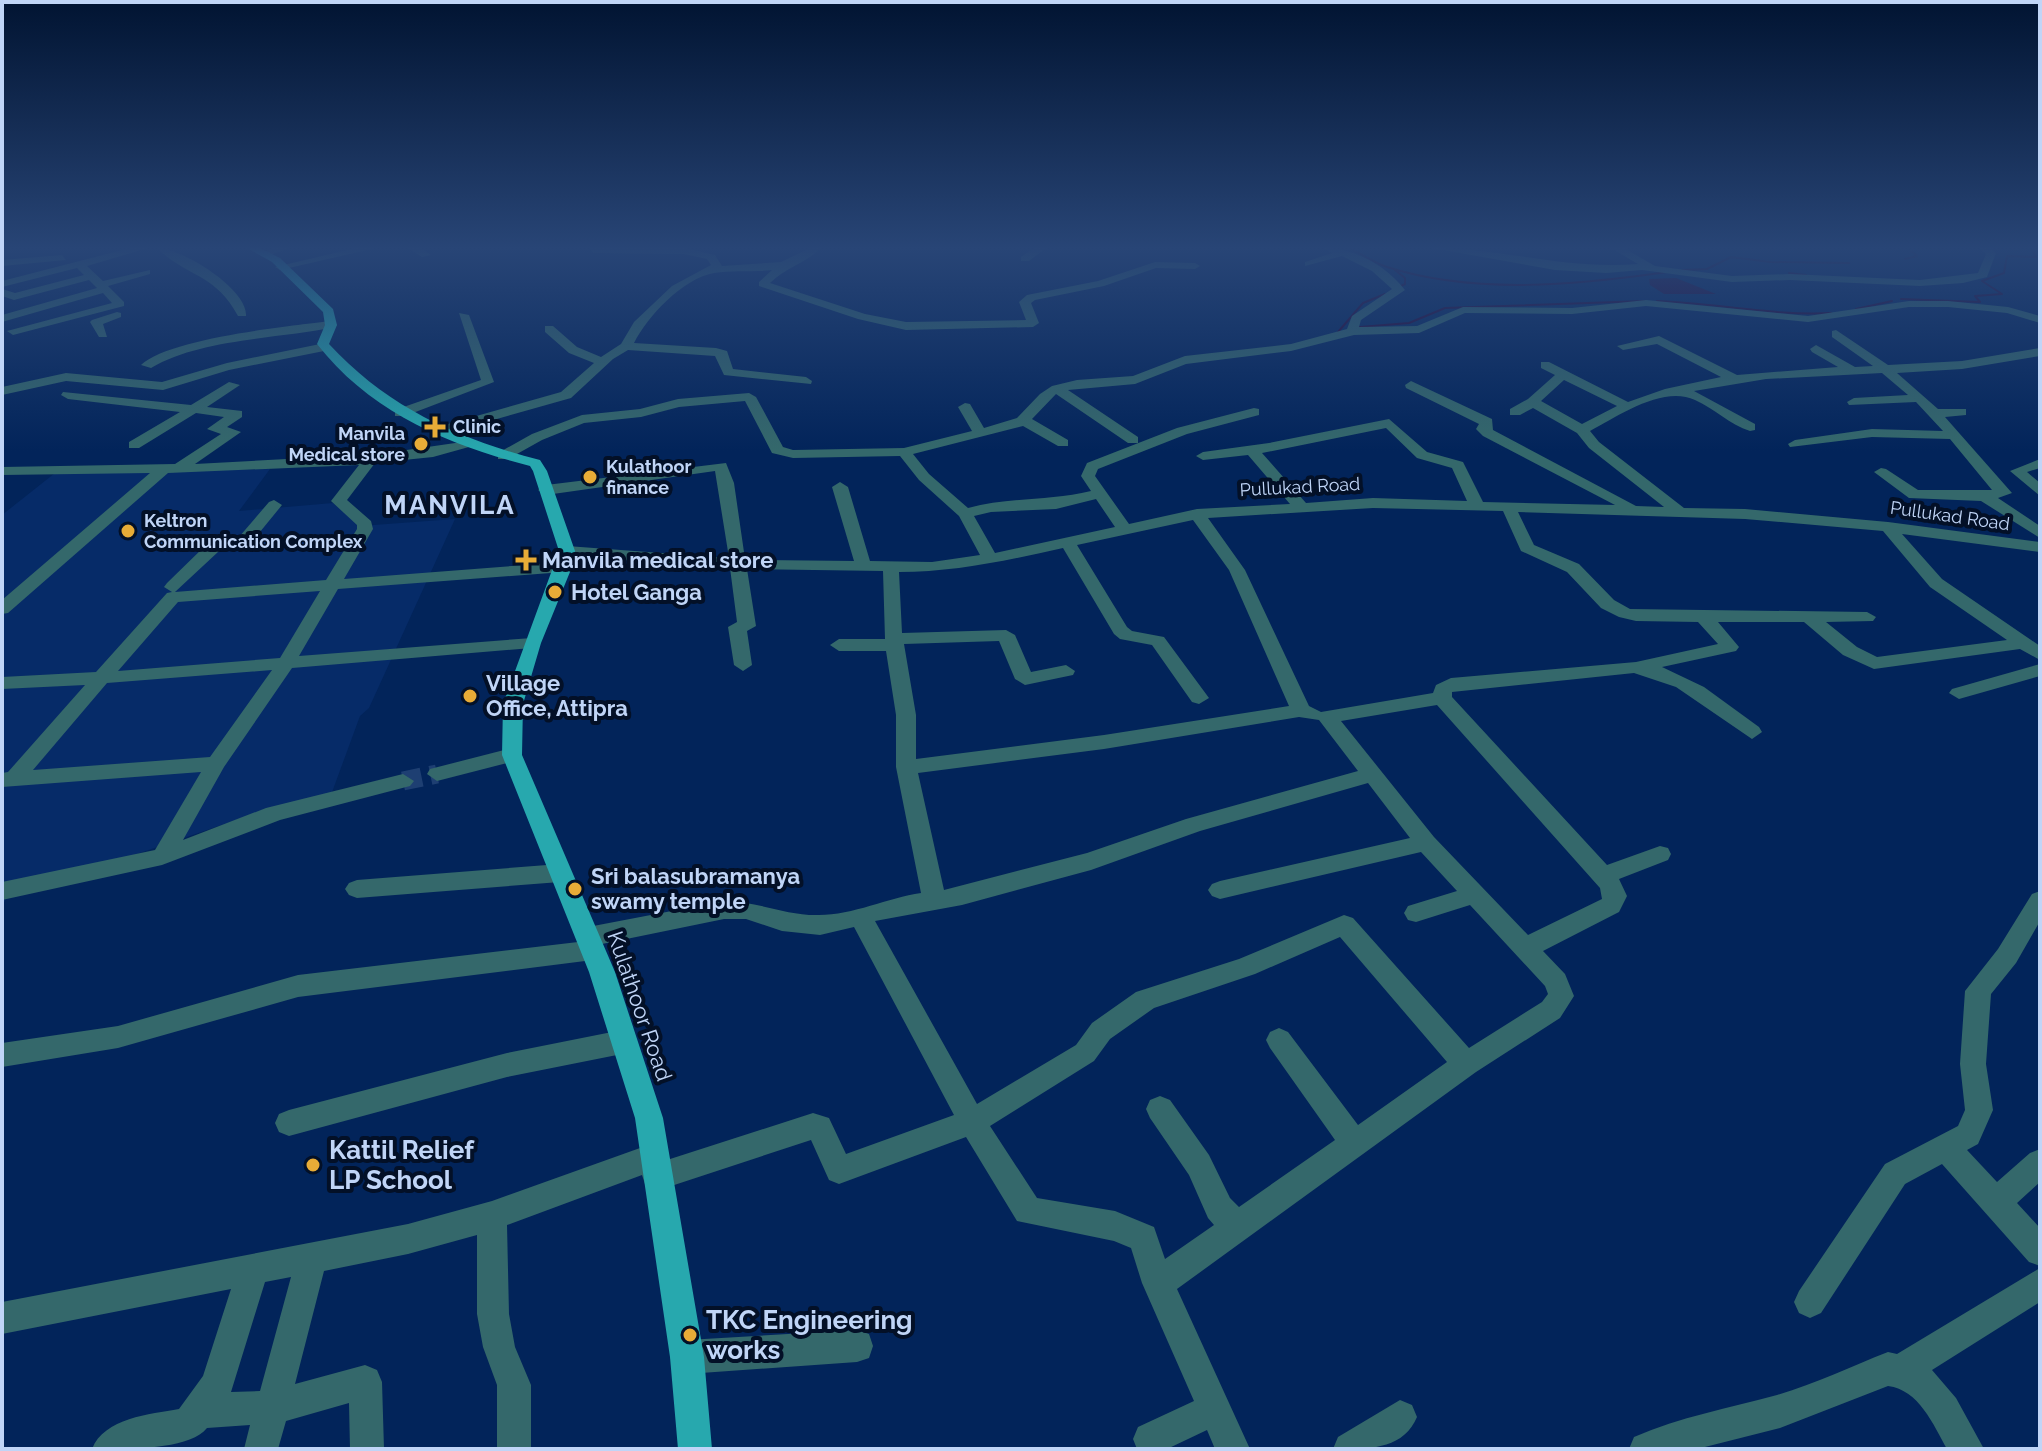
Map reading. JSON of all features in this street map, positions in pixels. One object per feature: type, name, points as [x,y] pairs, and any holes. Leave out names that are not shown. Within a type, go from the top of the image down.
[{"type":"main road","points":[[330,316],[331,325],[324,339],[325,347],[370,393],[400,413],[469,445],[535,463],[546,490],[565,559]]},
{"type":"main road","name":"Kulathoor Road","points":[[565,559],[532,643],[513,704],[512,755],[590,944],[649,1118],[687,1357],[695,1449]]},
{"type":"street","points":[[13,331],[70,316]]},
{"type":"street","points":[[56,319],[90,332],[96,322],[115,316]]},
{"type":"street","points":[[400,413],[488,382],[463,316]]},
{"type":"street","points":[[439,431],[566,395],[603,360],[626,346],[638,324],[647,316]]},
{"type":"street","points":[[860,316],[879,322],[923,328],[1033,323],[1030,316]]},
{"type":"street","points":[[1352,331],[1359,316]]},
{"type":"street","points":[[503,456],[537,437],[582,419],[742,397],[749,397],[777,450],[793,454],[904,452],[1023,420],[1039,398],[1057,389],[1137,380],[1196,358],[1317,345],[1352,331],[1419,329],[1450,316]]},
{"type":"street","points":[[1553,316],[1569,327]]},
{"type":"street","points":[[1775,316],[1808,319],[1830,316]]},
{"type":"street","points":[[147,365],[159,357],[234,342],[245,335],[331,325]]},
{"type":"street","points":[[549,329],[566,346],[603,360]]},
{"type":"street","points":[[1836,334],[1886,367],[1919,398],[1954,435],[1984,476],[2004,493],[1984,496],[1914,495],[1881,472]]},
{"type":"street","points":[[159,357],[171,338]]},
{"type":"street","points":[[1623,346],[1659,340],[1736,380]]},
{"type":"street","points":[[626,346],[716,352],[723,354],[728,372],[806,381]]},
{"type":"street","points":[[6,388],[66,377],[163,386],[227,367],[325,347]]},
{"type":"street","points":[[1816,349],[1850,369]]},
{"type":"street","points":[[1582,430],[1628,407],[1678,389],[1850,369],[1962,365],[2040,352]]},
{"type":"street","points":[[1545,365],[1628,407]]},
{"type":"street","points":[[1150,374],[1168,388]]},
{"type":"street","points":[[1515,412],[1533,402],[1563,374]]},
{"type":"street","points":[[134,445],[234,385]]},
{"type":"street","points":[[1411,385],[1481,419],[1488,424],[1483,429],[1488,433],[1632,508]]},
{"type":"street","points":[[1057,389],[1133,440]]},
{"type":"street","points":[[1678,389],[1700,397],[1750,427]]},
{"type":"street","points":[[2,609],[170,469],[234,432],[214,429],[237,414],[68,395]]},
{"type":"street","points":[[1854,402],[1919,398]]},
{"type":"street","points":[[1533,402],[1582,430],[1594,445],[1678,510]]},
{"type":"street","points":[[965,407],[980,433]]},
{"type":"street","points":[[1124,529],[1087,472],[1099,461],[1182,431],[1254,412]]},
{"type":"street","points":[[1934,413],[1961,412]]},
{"type":"street","points":[[1023,420],[1063,443]]},
{"type":"street","points":[[1203,456],[1282,446],[1343,428],[1389,423],[1422,455],[1458,465],[1477,505]]},
{"type":"street","points":[[1795,444],[1872,433],[1954,435]]},
{"type":"street","points":[[2,471],[170,469],[370,460],[469,445]]},
{"type":"street","points":[[1252,450],[1300,505]]},
{"type":"street","points":[[904,452],[924,477],[965,514],[990,559]]},
{"type":"street","points":[[162,857],[216,764],[285,665],[365,529],[365,524],[339,501],[370,460]]},
{"type":"street","points":[[2039,492],[2017,471],[2040,463]]},
{"type":"street","points":[[546,490],[721,466],[747,626],[737,627],[743,665]]},
{"type":"street","points":[[840,487],[864,568]]},
{"type":"street","points":[[965,514],[990,507],[1056,504],[1100,494]]},
{"type":"street","points":[[1984,496],[2040,533]]},
{"type":"street","points":[[173,587],[212,548],[245,540],[274,505]]},
{"type":"street","name":"Pullukad Road","points":[[8,780],[173,597],[330,586],[565,559],[864,568],[932,567],[990,559],[1197,514],[1300,505],[1678,510],[1888,527],[2040,547]]},
{"type":"street","points":[[1508,506],[1523,544],[1575,570],[1609,608],[1636,616],[1867,617]]},
{"type":"street","points":[[1197,514],[1237,570],[1301,710]]},
{"type":"street","points":[[1888,527],[1936,583],[2032,648]]},
{"type":"street","points":[[1067,541],[1120,630],[1126,635],[1158,641],[1199,698]]},
{"type":"street","points":[[2022,546],[2040,558]]},
{"type":"street","points":[[891,568],[895,642],[906,715],[906,767],[934,900]]},
{"type":"street","points":[[1526,948],[1611,905],[1615,896],[1603,876],[1442,698],[1443,689],[1451,684],[1634,667],[1730,647],[1703,616]]},
{"type":"street","points":[[1807,616],[1850,651],[1874,663],[2032,648]]},
{"type":"street","points":[[839,645],[1006,635],[1025,679],[1066,671]]},
{"type":"street","points":[[2,683],[285,665],[532,643]]},
{"type":"street","points":[[1634,667],[1692,685],[1752,732]]},
{"type":"street","points":[[1959,693],[2040,670]]},
{"type":"street","points":[[906,767],[1042,754],[1139,735],[1193,730],[1301,710],[1327,717],[1442,698]]},
{"type":"street","points":[[1158,1283],[1466,1064],[1551,1010],[1561,996],[1556,981],[1426,843],[1327,717]]},
{"type":"street","points":[[437,774],[512,755]]},
{"type":"street","points":[[8,780],[216,764]]},
{"type":"street","points":[[2,1055],[118,1037],[298,986],[590,944],[724,910],[747,910],[782,922],[820,925],[1091,861],[1194,825],[1371,775]]},
{"type":"street","points":[[5,897],[162,857],[274,814],[403,781]]},
{"type":"street","points":[[1220,890],[1426,843]]},
{"type":"street","points":[[1603,876],[1660,854]]},
{"type":"street","points":[[357,889],[560,873]]},
{"type":"street","points":[[1416,913],[1475,895]]},
{"type":"street","points":[[1810,1302],[1895,1174],[1968,1135],[1979,1110],[1973,1064],[1978,991],[2015,944],[2040,900]]},
{"type":"street","points":[[860,916],[972,1122],[1028,1211],[1115,1226],[1143,1238],[1158,1283],[1233,1449]]},
{"type":"street","points":[[2,1318],[408,1239],[655,1167],[744,1151],[813,1126],[819,1127],[839,1170],[972,1122],[1085,1053],[1101,1031],[1145,1000],[1246,967],[1344,925],[1466,1064]]},
{"type":"street","points":[[1279,1040],[1355,1144]]},
{"type":"street","points":[[289,1123],[507,1065],[622,1042]]},
{"type":"street","points":[[1160,1109],[1199,1165],[1219,1208],[1238,1227]]},
{"type":"street","points":[[1951,1144],[1950,1152],[1959,1165],[2040,1251]]},
{"type":"street","points":[[1995,1203],[2040,1163]]},
{"type":"street","points":[[492,1216],[493,1314],[499,1347],[514,1385],[514,1449]]},
{"type":"street","points":[[261,1449],[312,1258]]},
{"type":"street","points":[[109,1449],[139,1433],[189,1424],[217,1385],[253,1270]]},
{"type":"street","points":[[1903,1369],[2040,1284]]},
{"type":"street","points":[[687,1357],[857,1346]]},
{"type":"street","points":[[1646,1449],[1692,1433],[1780,1411],[1888,1369],[1903,1369],[1916,1375],[1967,1449]]},
{"type":"street","points":[[198,1411],[273,1407],[365,1382],[367,1449]]},
{"type":"street","points":[[1150,1439],[1215,1409]]},
{"type":"street","points":[[1350,1449],[1400,1417]]},
{"type":"shaded area","points":[[270,469],[239,511],[333,503],[360,526],[455,519],[369,708],[360,716],[331,795],[274,807],[131,856],[12,886],[2,907],[2,515],[55,473]]},
{"type":"waterway","points":[[1338,332],[1352,316]]},
{"type":"waterway","points":[[1360,327],[1409,323],[1426,316]]},
{"type":"tunnel","points":[[403,781],[437,774]]},
{"type":"place","name":"Clinic","points":[[435,427]]},
{"type":"place","name":"Manvila Medical store","points":[[421,444]]},
{"type":"place","name":"Kulathoor finance","points":[[590,477]]},
{"type":"place","name":"Keltron Communication Complex","points":[[128,531]]},
{"type":"place","name":"Manvila medical store","points":[[526,560]]},
{"type":"place","name":"Hotel Ganga","points":[[555,592]]},
{"type":"place","name":"Village Office, Attipra","points":[[470,696]]},
{"type":"place","name":"Sri balasubramanya swamy temple","points":[[575,889]]},
{"type":"place","name":"Kattil Relief LP School","points":[[313,1165]]},
{"type":"place","name":"TKC Engineering works","points":[[690,1335]]},
{"type":"district","name":"MANVILA","points":[[450,505]]}]
